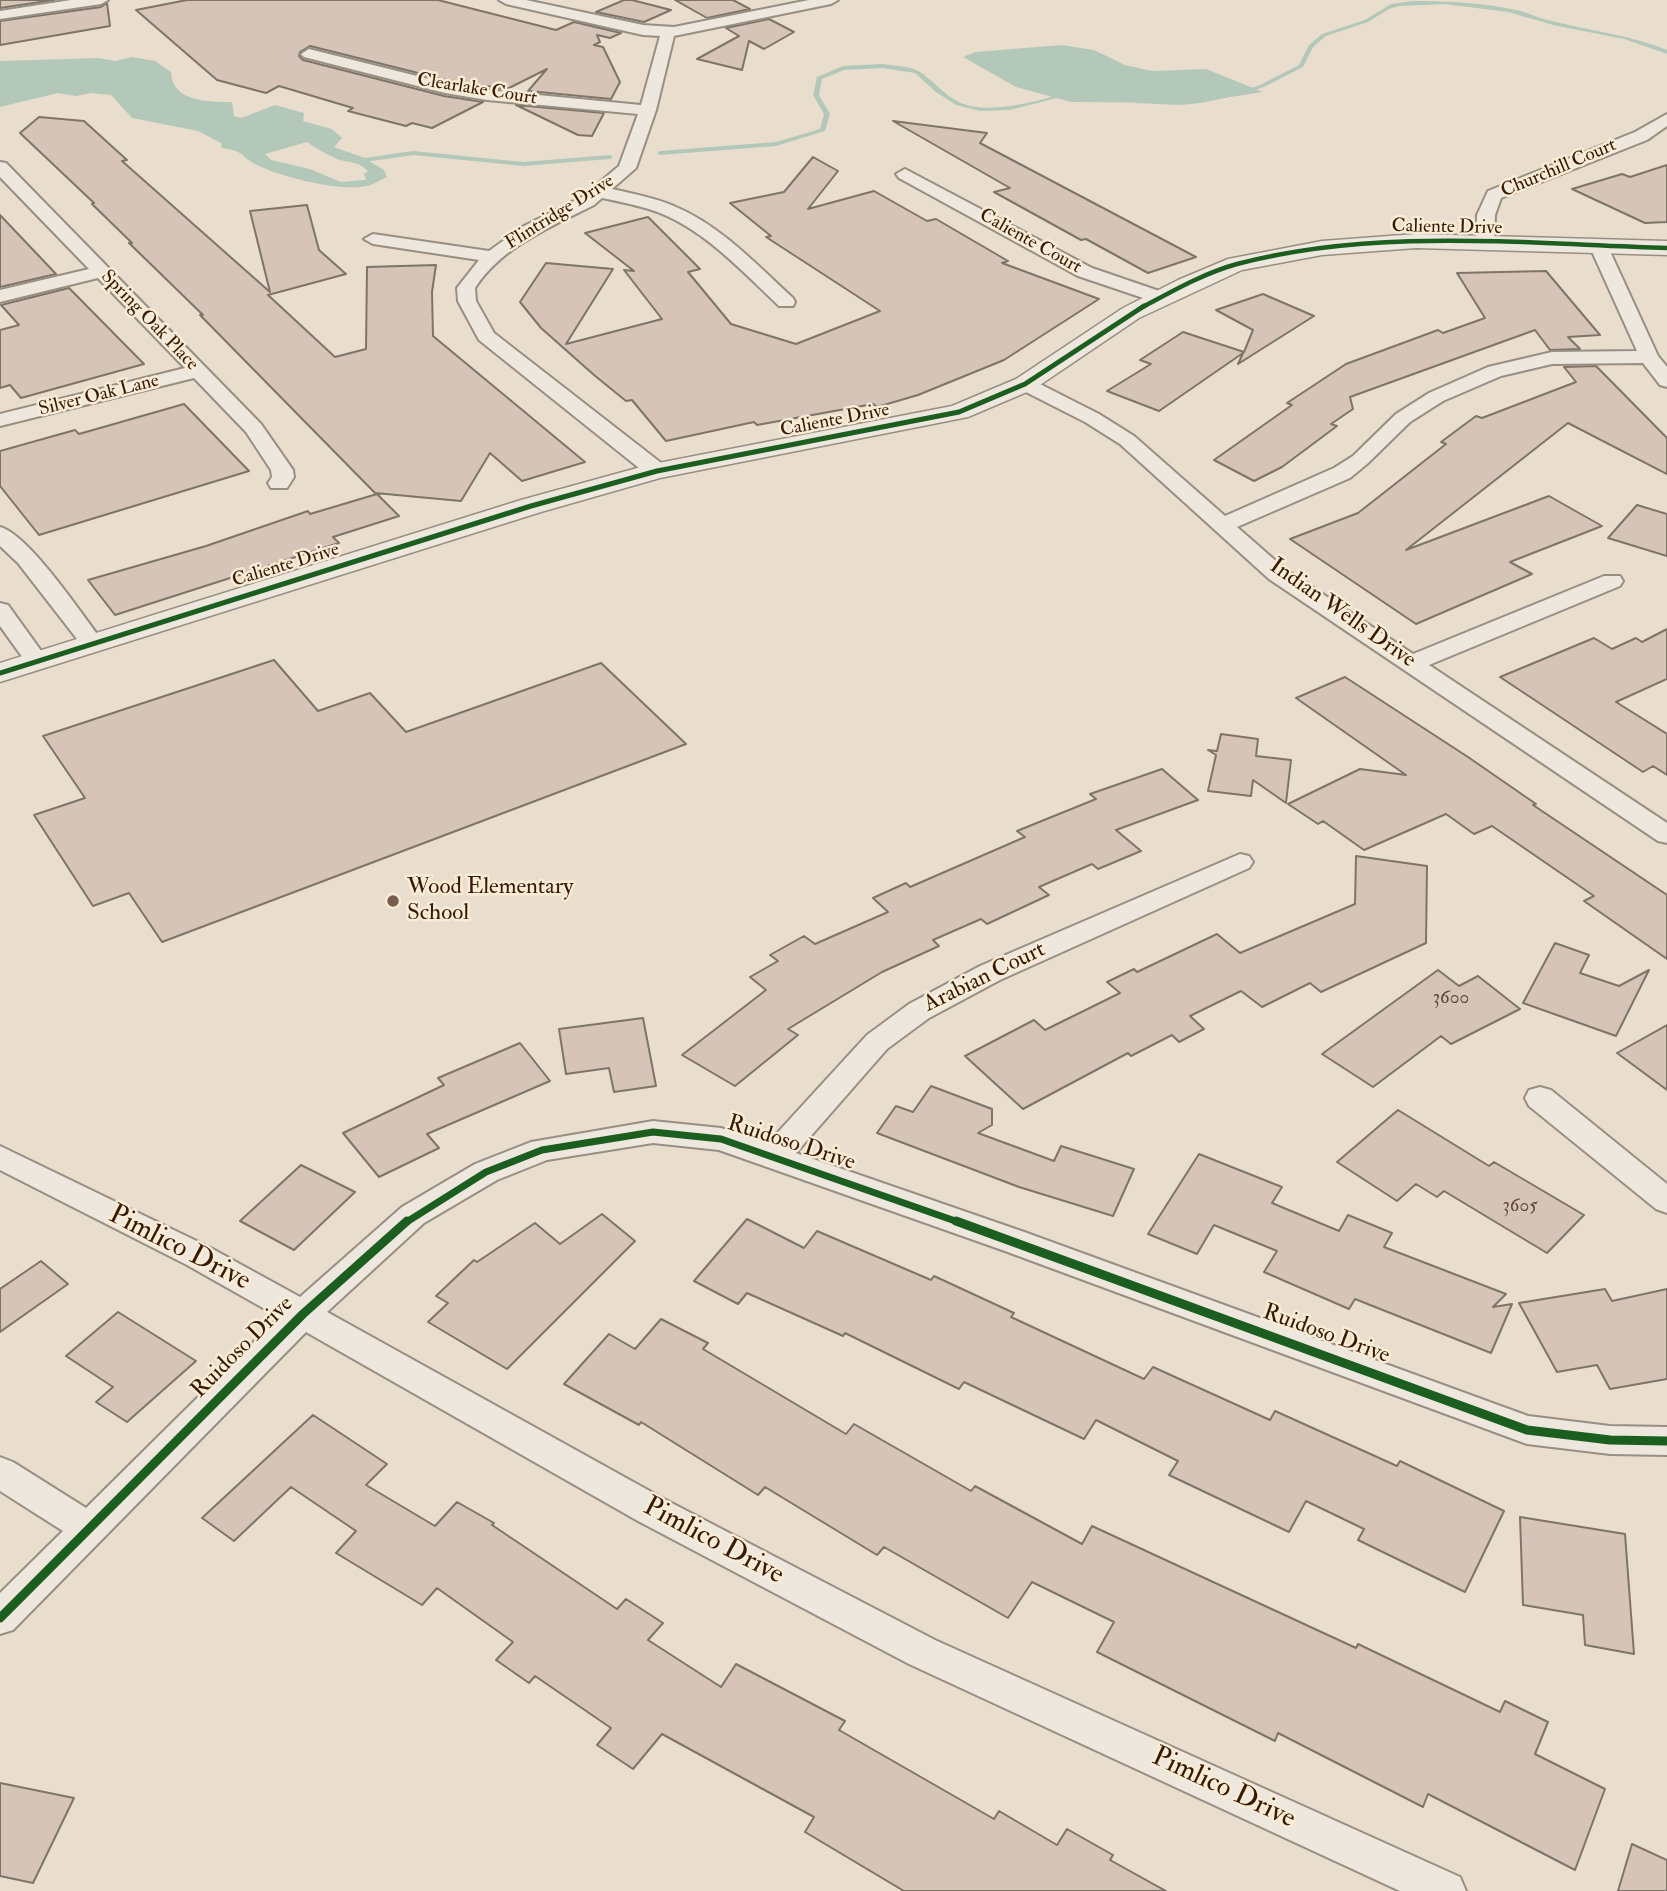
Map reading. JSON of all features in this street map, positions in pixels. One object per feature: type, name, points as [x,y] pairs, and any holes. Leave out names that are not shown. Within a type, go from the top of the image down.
[{"type":"street","points":[[0,15],[101,0]]},
{"type":"street","points":[[506,0],[643,30],[668,32],[831,0]]},
{"type":"street","points":[[766,0],[786,10]]},
{"type":"street","name":"Flintridge Drive","points":[[657,471],[486,336],[467,301],[466,288],[493,257],[528,230],[600,192],[627,168],[648,110],[668,32]]},
{"type":"street","name":"Clearlake Court","points":[[309,54],[445,88],[487,95],[648,110]]},
{"type":"street","name":"Churchill Court","points":[[1485,244],[1486,215],[1494,195],[1641,136],[1667,119]]},
{"type":"street","name":"Spring Oak Place","points":[[0,167],[254,428],[282,470],[283,477],[279,482]]},
{"type":"street","name":"Caliente Court","points":[[905,173],[1085,272],[1161,298]]},
{"type":"street","points":[[600,192],[651,203],[680,215],[738,257],[786,302]]},
{"type":"street","points":[[373,239],[493,257]]},
{"type":"street","name":"Caliente Drive","points":[[0,673],[519,510],[657,471],[959,412],[1025,384],[1131,313],[1236,264],[1311,250],[1416,241],[1667,248]]},
{"type":"street","points":[[1599,247],[1649,357],[1667,381]]},
{"type":"street","points":[[0,296],[102,272]]},
{"type":"street","points":[[1223,525],[1342,473],[1360,460],[1403,418],[1436,397],[1495,371],[1552,358],[1649,357]]},
{"type":"street","name":"Silver Oak Lane","points":[[0,420],[198,371]]},
{"type":"street","name":"Indian Wells Drive","points":[[1025,384],[1092,418],[1127,440],[1277,574],[1667,835]]},
{"type":"street","points":[[0,534],[26,558],[92,643]]},
{"type":"street","points":[[1412,663],[1612,581]]},
{"type":"street","points":[[0,610],[36,660]]},
{"type":"street","name":"Arabian Court","points":[[774,1157],[877,1042],[919,1011],[990,973],[1240,862]]},
{"type":"street","points":[[1540,1098],[1667,1201]]},
{"type":"street","name":"Ruidoso Drive","points":[[4,1606],[89,1529],[303,1314],[413,1215],[485,1172],[542,1150],[653,1132],[721,1139],[774,1157],[1029,1247],[1527,1430],[1610,1440],[1667,1441]]},
{"type":"street","name":"Pimlico Drive","points":[[0,1157],[198,1256],[651,1510],[922,1652],[1445,1891]]},
{"type":"street","points":[[0,1472],[89,1529]]},
{"type":"shaded area","points":[[1062,45],[1094,50],[1125,65],[1152,71],[1206,69],[1263,92],[1190,103],[1071,102],[1016,87],[963,57],[975,52]]},
{"type":"shaded area","points":[[132,57],[155,61],[171,72],[173,82],[185,95],[213,102],[232,102],[234,116],[241,118],[275,105],[304,113],[303,121],[332,129],[342,138],[334,147],[362,157],[384,170],[387,177],[369,185],[355,187],[326,185],[294,178],[255,164],[238,152],[222,148],[221,143],[198,131],[132,118],[111,95],[91,93],[76,96],[58,93],[0,107],[0,61],[99,58],[115,61]],"holes":[[[307,142],[337,159],[361,165],[368,171],[364,174],[366,180],[341,182],[310,169],[271,160],[265,154]]]},
{"type":"building","points":[[0,0],[54,0],[0,8]]},
{"type":"building","points":[[187,0],[438,0],[556,30],[574,22],[621,33],[610,38],[597,35],[600,42],[594,45],[603,47],[620,82],[611,99],[528,91],[547,69],[507,89],[446,80],[310,46],[300,52],[299,56],[303,60],[444,96],[483,102],[432,128],[412,123],[406,126],[348,111],[353,108],[279,86],[266,93],[217,80],[136,10]]},
{"type":"building","points":[[624,0],[671,10],[644,22],[596,12]]},
{"type":"building","points":[[675,0],[733,0],[750,9],[707,18]]},
{"type":"building","points":[[107,3],[110,26],[0,45],[0,21],[101,7]]},
{"type":"building","points":[[769,19],[794,32],[764,49],[749,41],[742,70],[697,59],[739,36],[726,28]]},
{"type":"building","points":[[516,105],[604,113],[592,136],[578,135]]},
{"type":"building","points":[[39,117],[84,121],[127,160],[122,161],[270,292],[250,211],[307,205],[319,250],[346,274],[268,295],[335,357],[366,349],[367,267],[436,265],[432,292],[433,336],[585,462],[522,481],[490,453],[461,501],[375,493],[200,315],[203,315],[129,243],[132,243],[92,204],[94,203],[20,133]]},
{"type":"building","points":[[893,121],[987,133],[980,143],[1196,257],[1148,273],[994,192],[1010,188]]},
{"type":"building","points":[[813,157],[838,171],[808,209],[874,191],[927,221],[936,219],[1008,261],[1002,263],[1099,299],[1004,360],[918,395],[877,407],[873,404],[757,425],[754,422],[666,441],[632,400],[626,401],[594,375],[541,328],[520,302],[546,263],[613,269],[566,344],[662,319],[624,270],[634,271],[585,233],[648,217],[700,269],[688,272],[731,324],[796,344],[880,311],[766,237],[771,236],[730,203],[784,192]]},
{"type":"building","points":[[1667,165],[1667,222],[1645,223],[1572,189],[1622,174],[1630,177]]},
{"type":"building","points":[[0,215],[38,255],[56,274],[0,287]]},
{"type":"building","points":[[1546,271],[1600,335],[1568,337],[1580,349],[1550,350],[1535,330],[1350,397],[1353,409],[1331,424],[1337,426],[1282,467],[1254,481],[1214,460],[1292,405],[1287,403],[1346,364],[1438,330],[1443,333],[1485,318],[1457,273]]},
{"type":"building","points":[[69,288],[144,364],[21,398],[10,385],[0,388],[0,330],[19,325],[1,305]]},
{"type":"building","points":[[1263,294],[1314,316],[1238,364],[1243,353],[1159,411],[1107,391],[1151,364],[1140,360],[1183,332],[1244,352],[1253,330],[1216,310]]},
{"type":"building","points":[[1596,366],[1667,438],[1667,474],[1568,423],[1406,550],[1549,496],[1602,526],[1510,562],[1532,574],[1416,624],[1290,539],[1358,513],[1446,444],[1441,442],[1476,416],[1482,418],[1576,382],[1564,367]]},
{"type":"building","points":[[184,404],[249,471],[39,535],[0,486],[0,451],[75,430],[79,434]]},
{"type":"building","points":[[377,494],[399,516],[333,537],[339,543],[115,615],[88,580],[206,546],[308,511],[310,514]]},
{"type":"building","points":[[1637,505],[1667,514],[1667,556],[1608,538]]},
{"type":"building","points":[[1667,629],[1667,679],[1616,702],[1667,734],[1667,775],[1653,766],[1643,772],[1500,677],[1594,638],[1612,649],[1636,638],[1642,642]]},
{"type":"building","points":[[274,660],[318,711],[370,693],[406,732],[601,663],[686,744],[162,942],[129,893],[93,906],[34,815],[85,798],[43,736]]},
{"type":"building","points":[[1345,677],[1468,757],[1536,804],[1533,805],[1667,895],[1667,959],[1584,901],[1594,896],[1492,826],[1474,834],[1446,814],[1364,850],[1323,821],[1318,824],[1288,804],[1360,769],[1406,775],[1296,698]]},
{"type":"building","points":[[1221,734],[1258,739],[1256,756],[1291,760],[1286,803],[1253,780],[1251,796],[1208,791],[1216,755],[1208,750],[1217,751]]},
{"type":"building","points":[[1162,769],[1198,800],[1116,830],[1141,851],[1098,869],[1092,864],[1039,887],[1049,895],[987,924],[981,919],[933,940],[939,946],[882,972],[788,1029],[798,1035],[735,1086],[682,1055],[766,990],[750,977],[778,961],[770,955],[804,936],[815,944],[888,912],[873,898],[906,883],[910,887],[1025,837],[1017,831],[1096,799],[1090,794]]},
{"type":"building","points":[[1356,856],[1427,866],[1426,943],[1321,992],[1310,983],[1262,1007],[1241,991],[1190,1016],[1204,1029],[1179,1042],[1172,1035],[1131,1056],[1128,1053],[1023,1109],[965,1056],[1034,1020],[1045,1030],[1120,993],[1107,982],[1134,969],[1137,972],[1217,934],[1240,953],[1355,904]]},
{"type":"building","points":[[1555,943],[1589,955],[1580,973],[1619,986],[1649,970],[1616,1036],[1523,1003]]},
{"type":"building","points":[[1438,970],[1459,986],[1478,976],[1520,1009],[1451,1044],[1441,1036],[1373,1087],[1322,1054]]},
{"type":"building","points":[[643,1018],[656,1086],[614,1092],[609,1068],[566,1074],[559,1029]]},
{"type":"building","points":[[1667,1025],[1667,1090],[1617,1053]]},
{"type":"building","points":[[520,1043],[550,1081],[427,1134],[439,1148],[379,1177],[343,1133],[444,1085],[438,1078]]},
{"type":"building","points":[[931,1086],[992,1109],[992,1125],[978,1133],[1054,1161],[1061,1146],[1134,1169],[1113,1216],[1019,1187],[877,1133],[896,1106],[913,1112]]},
{"type":"building","points":[[1398,1110],[1489,1166],[1494,1162],[1584,1215],[1547,1253],[1444,1191],[1437,1197],[1416,1184],[1397,1201],[1337,1162]]},
{"type":"building","points":[[1199,1154],[1282,1187],[1272,1203],[1339,1231],[1348,1215],[1392,1233],[1384,1247],[1506,1294],[1493,1307],[1512,1304],[1491,1353],[1355,1299],[1349,1309],[1264,1272],[1277,1251],[1214,1225],[1197,1254],[1148,1234]]},
{"type":"building","points":[[301,1165],[355,1192],[294,1250],[240,1221]]},
{"type":"building","points":[[602,1214],[635,1241],[507,1369],[428,1322],[448,1303],[436,1296],[474,1260],[477,1262],[535,1223],[560,1244]]},
{"type":"building","points":[[747,1219],[804,1248],[817,1231],[931,1280],[934,1276],[1014,1313],[1011,1317],[1144,1379],[1153,1367],[1270,1420],[1275,1411],[1397,1466],[1400,1461],[1504,1511],[1465,1592],[1358,1540],[1364,1529],[1306,1501],[1289,1532],[1169,1475],[1178,1461],[1096,1420],[1084,1439],[964,1382],[959,1389],[845,1333],[843,1336],[747,1293],[738,1304],[694,1281]]},
{"type":"building","points":[[41,1261],[68,1284],[0,1332],[0,1289]]},
{"type":"building","points":[[1605,1289],[1612,1301],[1667,1289],[1667,1379],[1610,1389],[1597,1365],[1557,1372],[1519,1303]]},
{"type":"building","points":[[118,1312],[196,1361],[127,1422],[96,1402],[113,1387],[66,1356]]},
{"type":"building","points":[[661,1319],[708,1343],[703,1349],[846,1434],[854,1424],[971,1491],[975,1486],[1082,1544],[1092,1526],[1356,1648],[1358,1644],[1500,1712],[1505,1701],[1548,1722],[1535,1754],[1605,1789],[1575,1870],[1428,1794],[1423,1807],[1278,1733],[1275,1741],[1097,1652],[1114,1622],[1032,1582],[1008,1618],[884,1547],[877,1555],[765,1487],[758,1495],[641,1422],[639,1425],[564,1384],[609,1334],[635,1349]]},
{"type":"building","points":[[313,1415],[387,1464],[366,1485],[435,1526],[457,1502],[494,1523],[492,1525],[617,1609],[626,1599],[663,1623],[648,1640],[721,1687],[736,1664],[845,1721],[839,1730],[994,1819],[999,1811],[1057,1845],[1067,1829],[1113,1855],[1110,1860],[1166,1891],[904,1891],[805,1832],[814,1817],[662,1734],[633,1769],[597,1745],[611,1728],[535,1676],[529,1683],[496,1660],[513,1642],[437,1588],[422,1605],[336,1553],[356,1531],[291,1487],[234,1541],[202,1518]]},
{"type":"building","points":[[1520,1517],[1625,1534],[1634,1654],[1585,1645],[1583,1615],[1523,1605]]},
{"type":"building","points":[[0,1783],[74,1798],[33,1883],[0,1876]]},
{"type":"building","points":[[1632,1844],[1667,1860],[1667,1891],[1618,1891]]},
{"type":"waterway","points":[[1136,101],[1201,101],[1222,98],[1262,86],[1301,66],[1311,46],[1324,35],[1367,21],[1399,4],[1444,3],[1508,10],[1553,23],[1625,37],[1667,52]]},
{"type":"waterway","points":[[660,153],[776,144],[823,130],[827,114],[816,95],[819,78],[843,68],[883,66],[917,72],[958,104],[980,109],[1010,108],[1066,95]]},
{"type":"waterway","points":[[354,157],[365,160],[413,153],[523,164],[610,157]]},
{"type":"cycle path","points":[[0,673],[531,506],[657,471],[959,412],[1025,384],[1131,313],[1186,285],[1236,264],[1322,248],[1416,241],[1667,248]]},
{"type":"cycle path","points":[[0,1618],[303,1314],[413,1215],[486,1172],[542,1150],[653,1132],[721,1139],[774,1157],[1016,1242],[1527,1430],[1610,1440],[1667,1441]]},
{"type":"place","name":"Wood Elementary School","points":[[393,901]]}]
